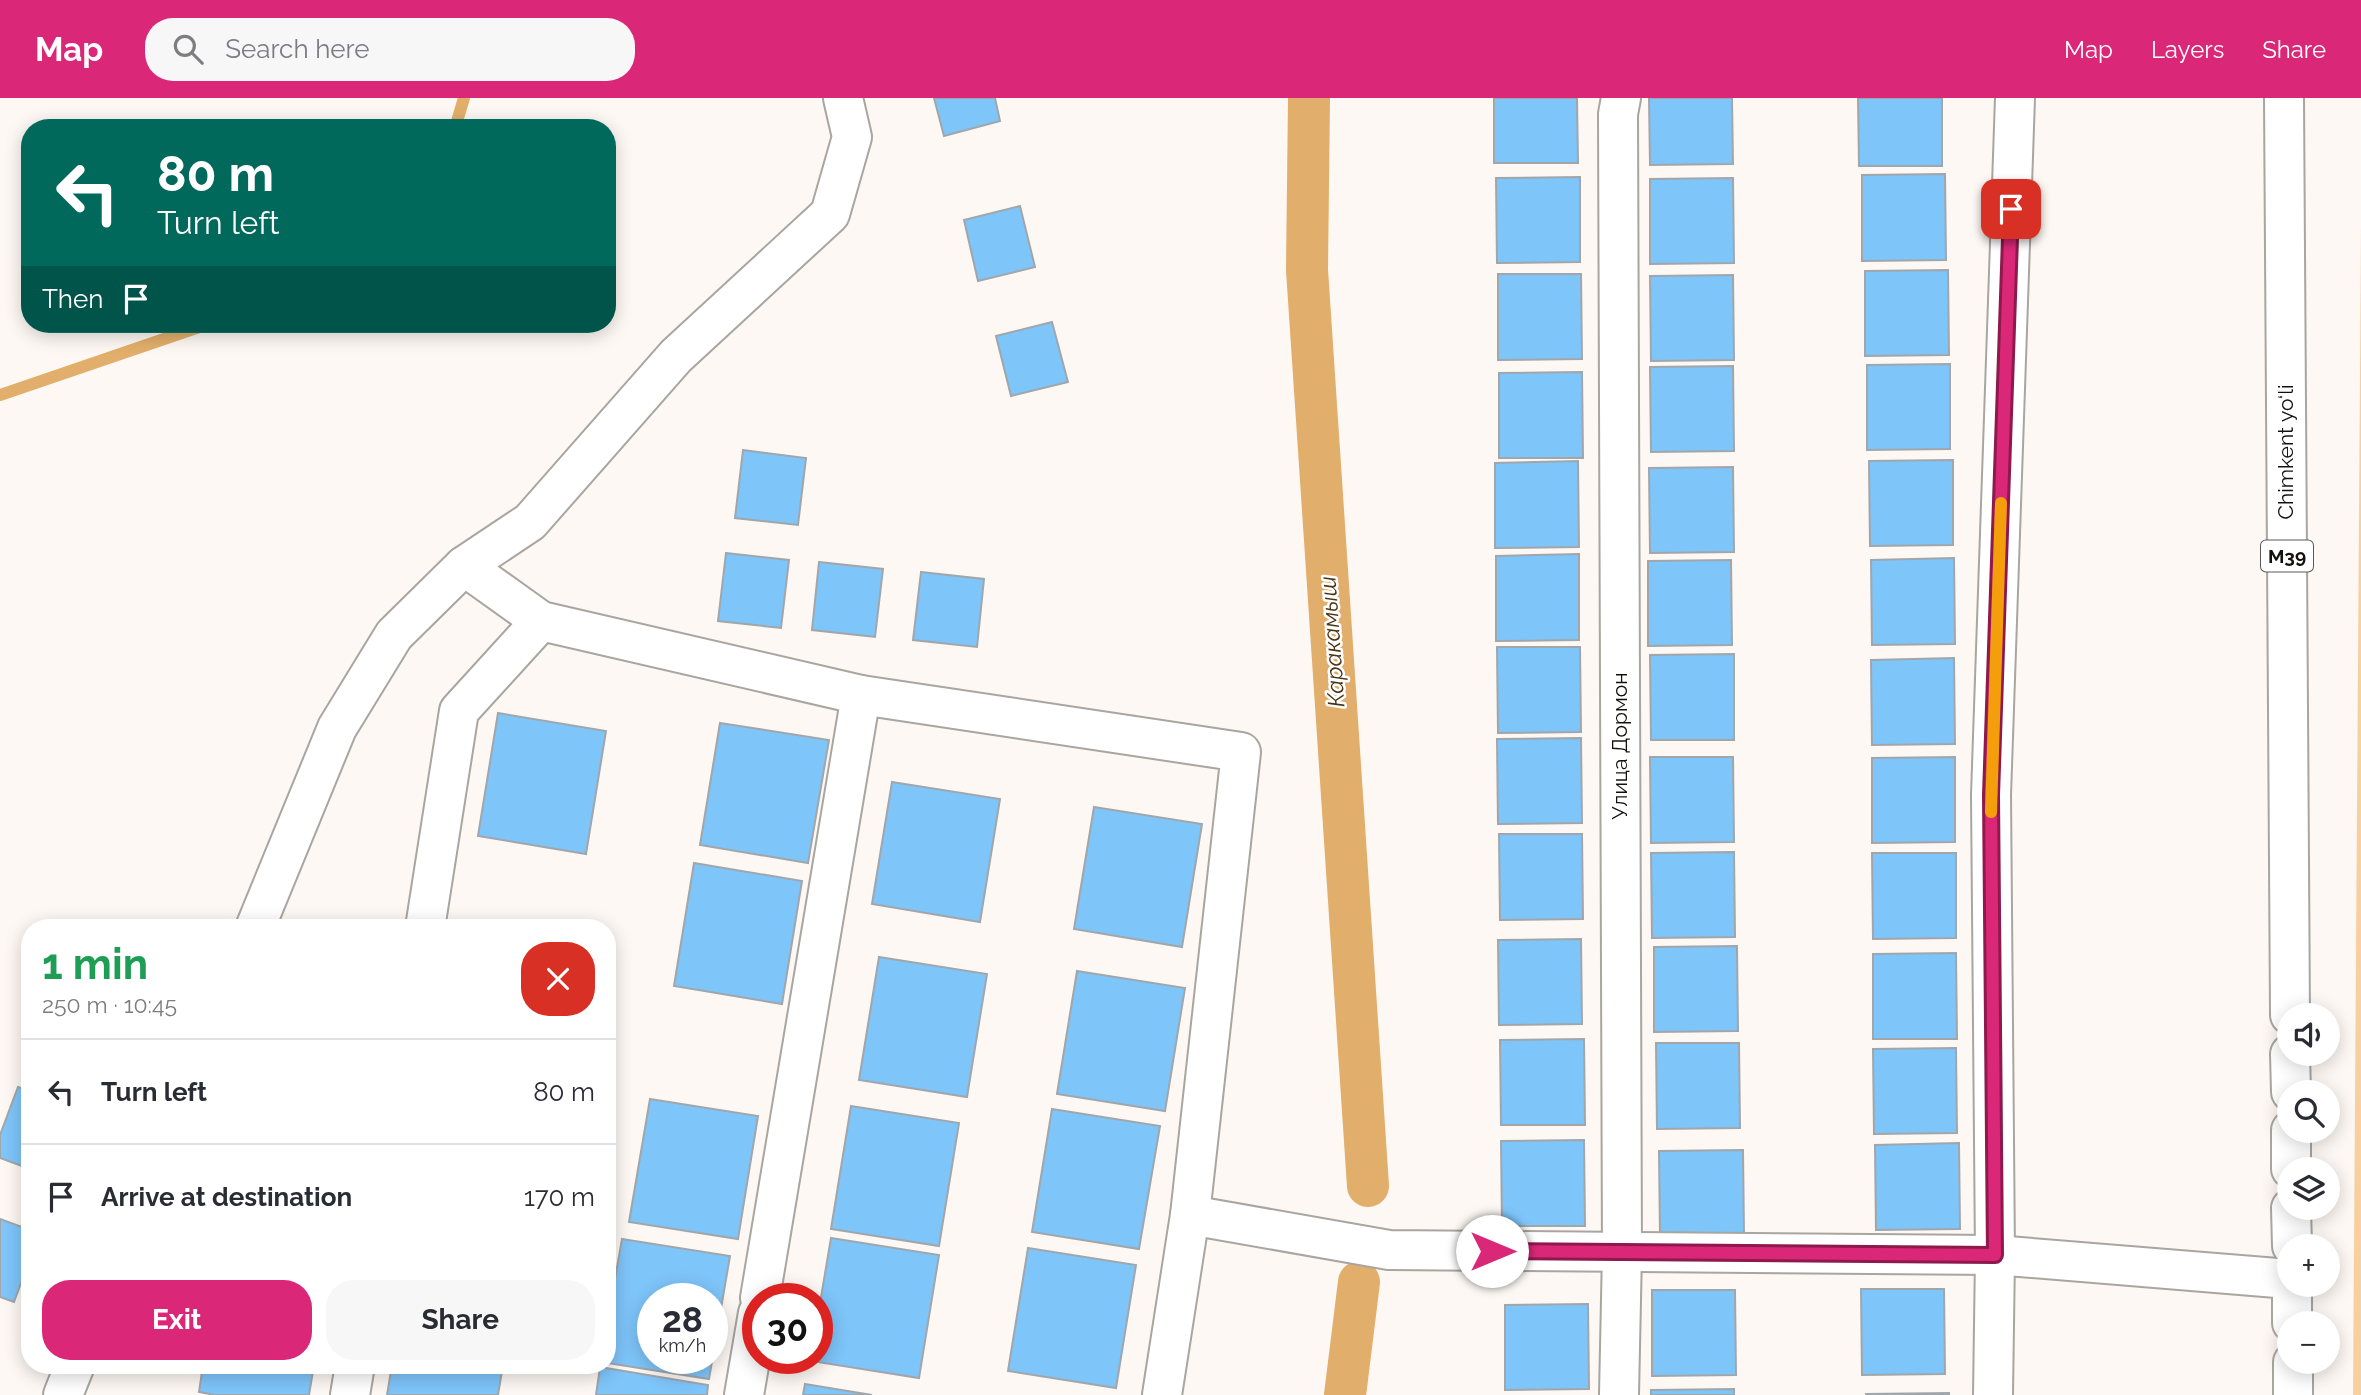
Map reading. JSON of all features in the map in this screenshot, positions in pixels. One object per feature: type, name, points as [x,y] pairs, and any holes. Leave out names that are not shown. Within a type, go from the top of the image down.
[{"type":"main road","points":[[259,919],[337,728],[394,635],[464,566],[530,522],[676,356],[830,214],[852,137],[843,98]]},
{"type":"main road","name":"Улица Дормон","points":[[1619,1395],[1622,1252],[1618,128],[1621,98]]},
{"type":"main road","points":[[1993,1395],[1995,1255],[1991,795],[2015,98]]},
{"type":"main road","name":"Chimkent yo‘li","points":[[2284,98],[2290,1003]]},
{"type":"main road","points":[[464,566],[541,621],[861,695],[1241,752],[1190,1215],[1162,1395]]},
{"type":"main road","points":[[426,919],[459,711],[541,621]]},
{"type":"main road","points":[[763,1283],[861,695]]},
{"type":"main road","points":[[1190,1215],[1389,1250],[1995,1255],[2277,1278]]},
{"type":"main road","points":[[63,1395],[71,1374]]},
{"type":"main road","points":[[350,1395],[354,1374]]},
{"type":"main road","points":[[744,1395],[748,1374]]},
{"type":"main road","points":[[2292,1374],[2293,1395]]},
{"type":"shaded area","points":[[2361,225],[2361,1395],[2353,1395]]},
{"type":"building","points":[[934,98],[995,98],[1000,121],[944,136]]},
{"type":"building","points":[[1494,98],[1577,98],[1578,163],[1494,163]]},
{"type":"building","points":[[1649,98],[1732,98],[1733,164],[1650,165]]},
{"type":"building","points":[[1858,98],[1942,98],[1942,166],[1859,166]]},
{"type":"building","points":[[1945,174],[1946,260],[1862,261],[1862,175]]},
{"type":"building","points":[[1580,177],[1580,262],[1497,263],[1496,178]]},
{"type":"building","points":[[1733,178],[1734,263],[1650,264],[1650,179]]},
{"type":"building","points":[[1020,206],[1035,267],[978,281],[964,220]]},
{"type":"building","points":[[1948,270],[1949,355],[1865,356],[1865,271]]},
{"type":"building","points":[[1498,274],[1581,274],[1582,359],[1498,360]]},
{"type":"building","points":[[1733,275],[1734,360],[1651,361],[1650,276]]},
{"type":"building","points":[[1052,322],[1068,382],[1011,396],[996,336]]},
{"type":"building","points":[[1950,364],[1950,449],[1867,450],[1867,365]]},
{"type":"building","points":[[1733,366],[1734,451],[1651,452],[1650,367]]},
{"type":"building","points":[[1582,372],[1583,458],[1499,458],[1499,373]]},
{"type":"building","points":[[743,450],[806,458],[798,525],[735,518]]},
{"type":"building","points":[[1953,460],[1953,545],[1870,546],[1869,461]]},
{"type":"building","points":[[1578,461],[1579,547],[1495,548],[1495,463]]},
{"type":"building","points":[[1733,467],[1734,552],[1650,553],[1649,468]]},
{"type":"building","points":[[726,553],[789,560],[781,628],[718,621]]},
{"type":"building","points":[[1579,554],[1579,640],[1496,641],[1496,556]]},
{"type":"building","points":[[1954,558],[1955,644],[1872,645],[1871,560]]},
{"type":"building","points":[[1731,560],[1732,645],[1648,646],[1648,561]]},
{"type":"building","points":[[819,562],[883,569],[875,637],[812,630]]},
{"type":"building","points":[[921,572],[984,579],[977,647],[913,640]]},
{"type":"building","points":[[1497,647],[1580,647],[1581,732],[1498,733]]},
{"type":"building","points":[[1734,654],[1734,740],[1651,740],[1650,655]]},
{"type":"building","points":[[1954,658],[1955,744],[1872,745],[1871,660]]},
{"type":"building","points":[[498,713],[606,731],[586,854],[478,836]]},
{"type":"building","points":[[720,723],[829,740],[808,863],[700,845]]},
{"type":"building","points":[[1581,738],[1582,823],[1498,824],[1497,739]]},
{"type":"building","points":[[1650,757],[1733,757],[1734,842],[1651,843]]},
{"type":"building","points":[[1955,757],[1955,842],[1872,843],[1872,758]]},
{"type":"building","points":[[892,782],[1000,799],[980,922],[872,904]]},
{"type":"building","points":[[1094,807],[1202,824],[1182,947],[1074,929]]},
{"type":"building","points":[[1499,834],[1582,834],[1583,919],[1500,920]]},
{"type":"building","points":[[1734,852],[1735,937],[1652,938],[1651,853]]},
{"type":"building","points":[[1872,853],[1956,853],[1956,938],[1873,939]]},
{"type":"building","points":[[694,863],[802,881],[782,1004],[674,986]]},
{"type":"building","points":[[1581,939],[1582,1024],[1499,1025],[1498,940]]},
{"type":"building","points":[[1737,946],[1738,1031],[1654,1032],[1654,947]]},
{"type":"building","points":[[1956,953],[1957,1039],[1873,1039],[1873,954]]},
{"type":"building","points":[[879,957],[987,974],[967,1097],[859,1080]]},
{"type":"building","points":[[1077,971],[1185,988],[1165,1111],[1057,1094]]},
{"type":"building","points":[[1584,1039],[1585,1125],[1501,1125],[1500,1040]]},
{"type":"building","points":[[1656,1043],[1739,1043],[1740,1128],[1657,1129]]},
{"type":"building","points":[[1956,1048],[1957,1133],[1874,1134],[1873,1049]]},
{"type":"building","points":[[18,1087],[21,1088],[21,1166],[0,1158],[0,1135]]},
{"type":"building","points":[[650,1099],[758,1116],[738,1239],[629,1222]]},
{"type":"building","points":[[851,1106],[959,1123],[939,1246],[831,1229]]},
{"type":"building","points":[[1052,1109],[1160,1126],[1139,1249],[1032,1232]]},
{"type":"building","points":[[1584,1140],[1585,1226],[1502,1226],[1501,1141]]},
{"type":"building","points":[[1959,1143],[1960,1229],[1876,1230],[1875,1145]]},
{"type":"building","points":[[1743,1150],[1744,1235],[1660,1236],[1659,1151]]},
{"type":"building","points":[[0,1219],[21,1227],[21,1283],[14,1302],[0,1297]]},
{"type":"building","points":[[831,1238],[939,1255],[919,1378],[833,1364],[833,1283],[823,1283]]},
{"type":"building","points":[[622,1239],[730,1256],[725,1283],[637,1283],[637,1368],[616,1364],[616,1273]]},
{"type":"building","points":[[1028,1248],[1136,1265],[1116,1388],[1008,1371]]},
{"type":"building","points":[[1861,1289],[1944,1289],[1945,1374],[1862,1375]]},
{"type":"building","points":[[1652,1290],[1735,1290],[1736,1375],[1652,1376]]},
{"type":"building","points":[[1588,1304],[1589,1389],[1505,1390],[1505,1305]]},
{"type":"building","points":[[616,1370],[708,1385],[707,1395],[596,1395],[599,1374],[616,1374]]},
{"type":"building","points":[[202,1374],[312,1374],[309,1395],[215,1395],[199,1392]]},
{"type":"building","points":[[390,1374],[502,1374],[498,1395],[387,1395]]},
{"type":"building","points":[[677,1374],[710,1374],[709,1379]]},
{"type":"building","points":[[805,1384],[872,1395],[803,1395]]},
{"type":"building","points":[[1734,1389],[1734,1395],[1651,1395],[1651,1390]]},
{"type":"building","points":[[1866,1394],[1949,1395],[1866,1395]]},
{"type":"waterway","points":[[458,119],[464,98]]},
{"type":"waterway","name":"Каракамыш","points":[[1309,98],[1307,270],[1368,1186]]},
{"type":"waterway","points":[[0,395],[182,333]]},
{"type":"waterway","name":"Каракамыш","points":[[1345,1395],[1359,1282]]},
{"type":"slow traffic","points":[[1991,812],[2001,503]]},
{"type":"route","points":[[1492,1251],[1995,1255],[1991,795],[2011,209]]}]
